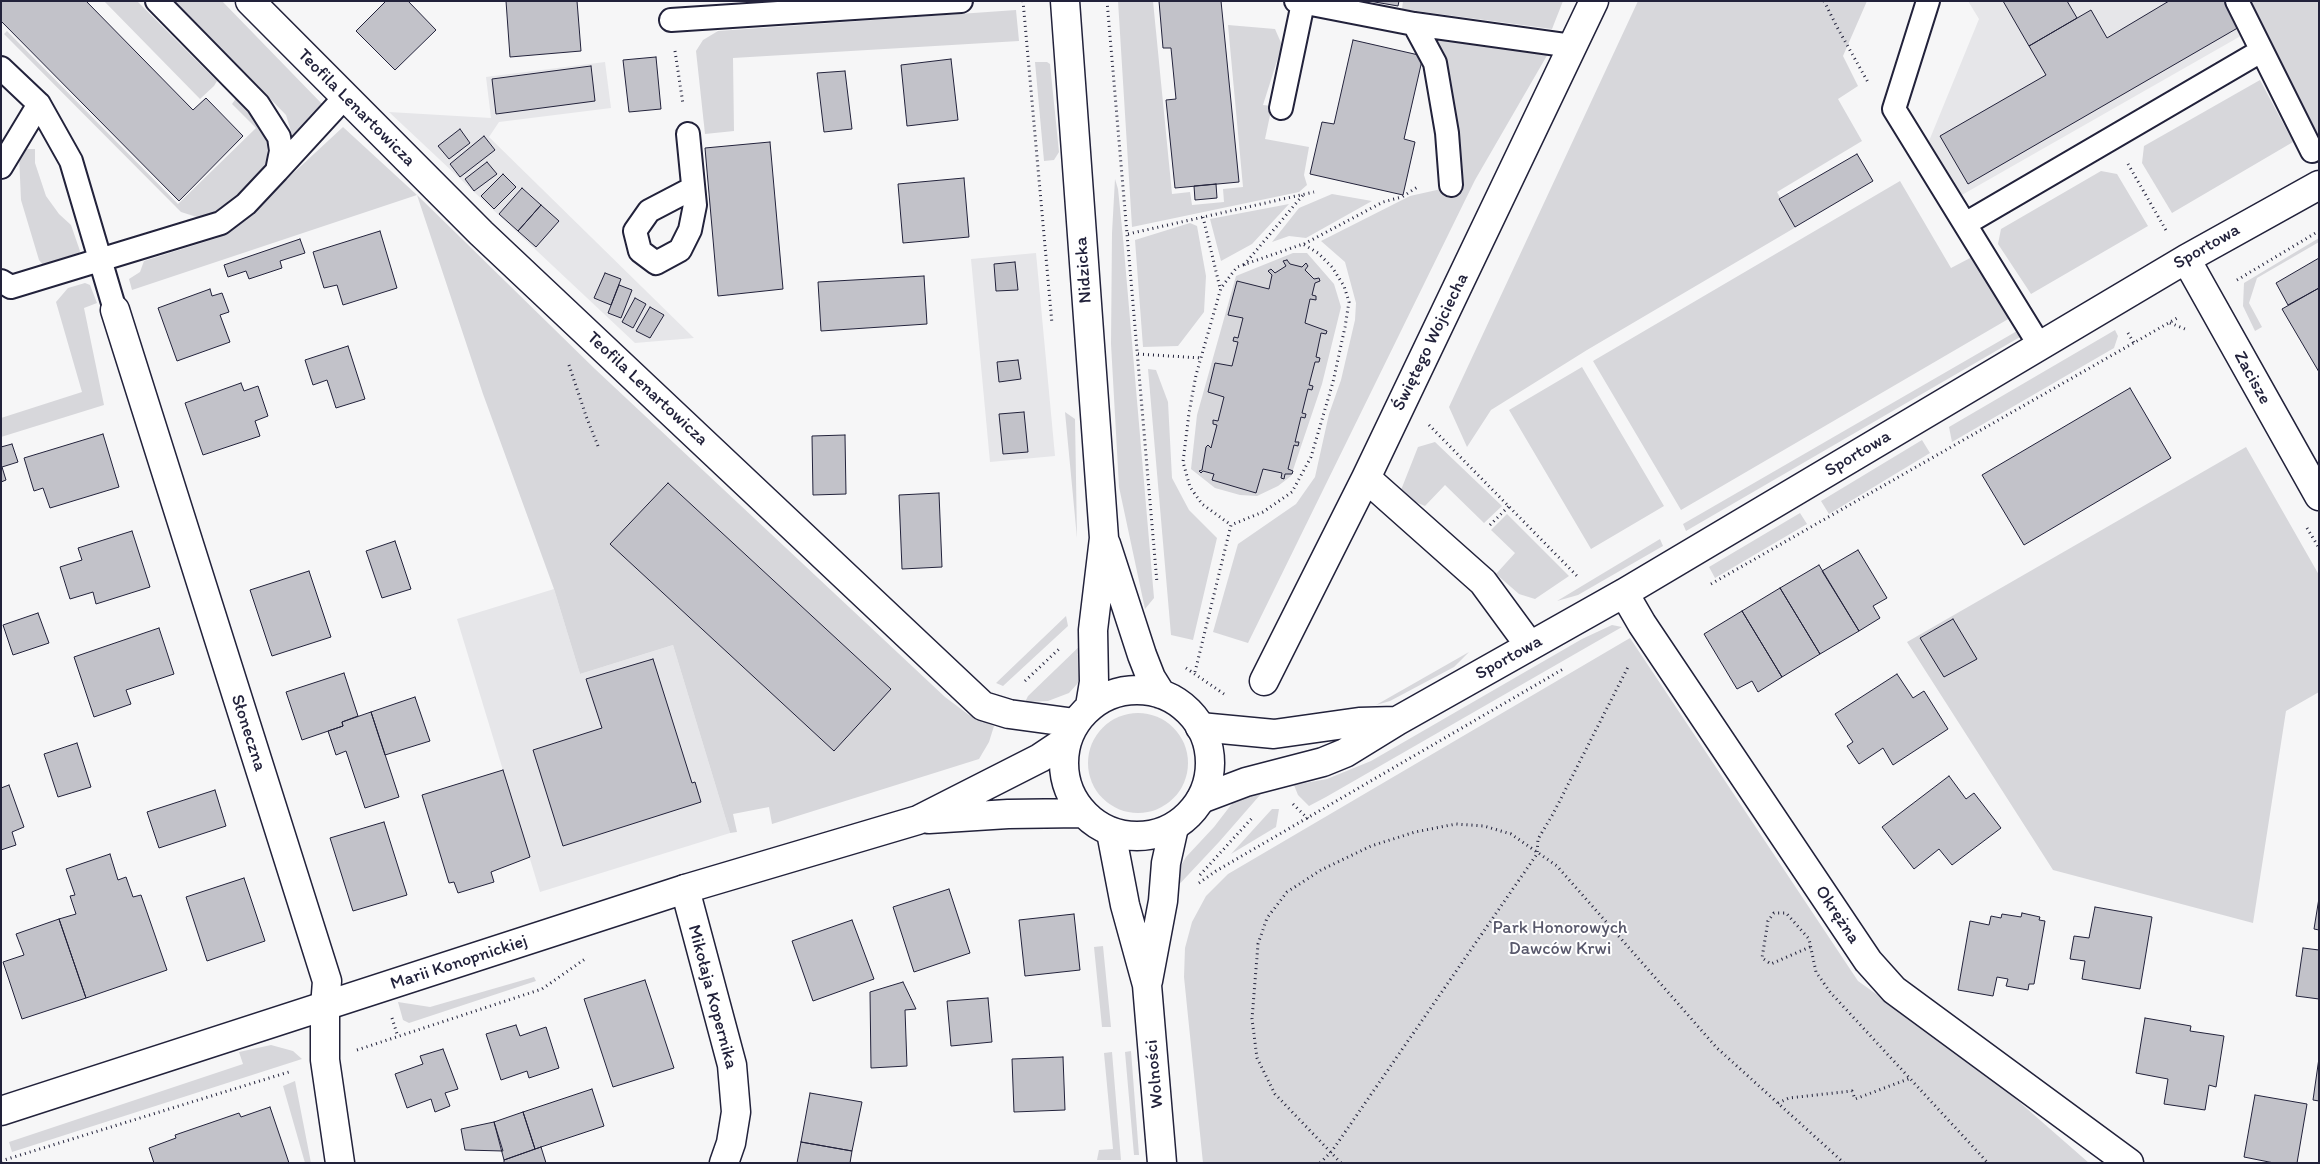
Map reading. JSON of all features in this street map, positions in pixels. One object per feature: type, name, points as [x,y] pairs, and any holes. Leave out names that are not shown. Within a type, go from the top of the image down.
[{"type":"street","name":"Teofila Lenartowicza","points":[[250,1],[481,233],[983,706],[1009,714],[1077,723]]},
{"type":"street","name":"Nidzicka","points":[[1064,1],[1104,538]]},
{"type":"street","name":"Świętego Wojciecha","points":[[1264,681],[1366,478],[1594,1]]},
{"type":"street","name":"Sportowa","points":[[1201,799],[1246,782],[1323,762],[1345,753],[1397,721],[1624,593],[2186,259],[2319,184]]},
{"type":"street","name":"Zacisze","points":[[2186,259],[2319,496]]},
{"type":"street","name":"Słoneczna","points":[[115,310],[327,981],[324,1007],[325,1060],[340,1163]]},
{"type":"street","points":[[1366,478],[1483,582],[1530,646]]},
{"type":"street","points":[[1104,538],[1142,655],[1151,678],[1161,694]]},
{"type":"street","points":[[918,820],[1040,758],[1077,723],[1106,696],[1124,690],[1143,690],[1161,694],[1176,701],[1190,713],[1200,727],[1208,744],[1210,762],[1208,781],[1201,799],[1189,814],[1174,827],[1154,835],[1132,837],[1111,832],[1094,823],[1082,813],[1070,795],[1064,777],[1063,758],[1077,723],[1094,682],[1093,630],[1104,538]]},
{"type":"street","name":"Okrężna","points":[[1624,593],[1642,624],[1868,961],[1894,990],[2129,1163]]},
{"type":"street","points":[[1200,727],[1274,734],[1359,722],[1397,721]]},
{"type":"street","points":[[918,820],[1008,814],[1082,813]]},
{"type":"street","name":"Marii Konopnickiej","points":[[1,1111],[685,889],[918,820]]},
{"type":"street","points":[[1147,985],[1163,901],[1166,863],[1174,827]]},
{"type":"street","points":[[1111,832],[1125,905],[1147,985]]},
{"type":"street","name":"Mikołaja Kopernika","points":[[685,889],[732,1065],[736,1112],[731,1143],[724,1163]]},
{"type":"street","name":"Wolności","points":[[1147,985],[1162,1163]]},
{"type":"lane","points":[[157,1],[258,104],[279,137],[281,151],[277,171]]},
{"type":"lane","points":[[670,20],[961,1]]},
{"type":"lane","points":[[1928,1],[1894,109],[2040,346]]},
{"type":"lane","points":[[2237,1],[2312,151]]},
{"type":"lane","points":[[1281,108],[1300,2],[1414,24],[1572,46]]},
{"type":"lane","points":[[1414,24],[1435,64],[1447,133],[1450,176]]},
{"type":"lane","points":[[1965,224],[2261,50]]},
{"type":"lane","points":[[1,68],[39,104],[71,161],[115,310]]},
{"type":"lane","points":[[1,280],[11,286],[221,223],[246,204],[345,97]]},
{"type":"lane","points":[[1,167],[39,104]]},
{"type":"lane","points":[[688,134],[693,188]]},
{"type":"path","points":[[1024,1],[1053,333]]},
{"type":"path","points":[[1107,1],[1157,590]]},
{"type":"path","points":[[1824,1],[1870,85],[1894,109]]},
{"type":"path","points":[[670,20],[688,134]]},
{"type":"path","points":[[2113,137],[2169,235]]},
{"type":"path","points":[[1231,525],[1202,504],[1190,486],[1183,462],[1189,413],[1201,358],[1220,288],[1237,267],[1304,244],[1383,202],[1402,197],[1450,176]]},
{"type":"path","points":[[1128,234],[1314,192]]},
{"type":"path","points":[[1244,265],[1304,195]]},
{"type":"path","points":[[1203,217],[1220,288]]},
{"type":"path","points":[[1702,589],[2162,327],[2319,231]]},
{"type":"path","points":[[1231,525],[1263,512],[1292,492],[1311,458],[1333,382],[1349,302],[1344,286],[1332,267],[1318,253],[1304,244]]},
{"type":"path","points":[[1138,354],[1201,358]]},
{"type":"path","points":[[568,362],[598,446]]},
{"type":"path","points":[[1423,419],[1579,578]]},
{"type":"path","points":[[1490,525],[1509,506]]},
{"type":"path","points":[[1195,672],[1231,525]]},
{"type":"path","points":[[1320,1163],[1332,1152],[1537,854],[1538,839],[1553,814],[1632,658],[1642,624]]},
{"type":"path","points":[[1009,714],[1014,692],[1063,646]]},
{"type":"path","points":[[1180,664],[1195,672],[1227,696]]},
{"type":"path","points":[[1163,901],[1178,897],[1216,871],[1566,668]]},
{"type":"path","points":[[1342,1163],[1275,1094],[1257,1058],[1252,1019],[1258,944],[1267,918],[1287,892],[1321,870],[1371,846],[1415,832],[1456,824],[1484,826],[1511,834],[1537,854],[1557,866],[1717,1048],[1844,1163]]},
{"type":"path","points":[[1810,947],[1770,964],[1762,958],[1768,921],[1774,913],[1786,913],[1810,939],[1816,972],[1830,992],[1988,1163]]},
{"type":"path","points":[[1,1161],[325,1060],[542,989],[591,955]]},
{"type":"path","points":[[1778,1103],[1789,1098],[1852,1091],[1855,1099],[1911,1078]]},
{"type":"shaded area","points":[[1968,1],[2229,1],[2246,33],[1960,196],[1929,141],[1979,19]]},
{"type":"shaded area","points":[[605,62],[611,108],[499,122],[489,137],[694,338],[635,343],[389,112],[491,118],[486,77]]},
{"type":"shaded area","points":[[1036,253],[1055,456],[990,462],[971,259]]},
{"type":"shaded area","points":[[554,589],[580,674],[673,645],[730,833],[540,892],[457,619]]},
{"type":"green space","points":[[104,1],[137,1],[217,81],[214,86],[200,99]]},
{"type":"green space","points":[[175,1],[222,1],[324,106],[293,138],[286,115]]},
{"type":"green space","points":[[1118,1],[1153,1],[1172,194],[1190,192],[1192,205],[1224,202],[1223,189],[1243,187],[1228,25],[1275,29],[1282,45],[1263,105],[1272,106],[1265,139],[1309,147],[1304,175],[1307,185],[1299,192],[1132,227]]},
{"type":"green space","points":[[1403,1],[1563,1],[1552,29],[1402,9]]},
{"type":"green space","points":[[1638,1],[1867,1],[1843,56],[1858,86],[1838,99],[1862,141],[1777,192],[1796,227],[1587,350],[1491,410],[1467,447],[1449,407]]},
{"type":"green space","points":[[2244,1],[2319,1],[2319,135],[2316,136]]},
{"type":"green space","points":[[1016,10],[1019,41],[733,58],[734,131],[705,134],[696,51],[703,40],[718,31]]},
{"type":"green space","points":[[7,31],[178,204],[256,128],[232,104],[237,97],[261,122],[267,134],[267,161],[261,173],[222,210],[203,219],[181,212],[4,34]]},
{"type":"green space","points":[[1436,38],[1549,52],[1475,180],[1248,643],[1213,632],[1238,544],[1296,504],[1315,477],[1329,414],[1341,380],[1355,320],[1356,303],[1345,262],[1321,241],[1410,196],[1459,185],[1435,42]]},
{"type":"green space","points":[[1035,62],[1047,62],[1050,64],[1059,152],[1054,160],[1044,161]]},
{"type":"green space","points":[[2260,80],[2293,142],[2172,213],[2142,163],[2144,146]]},
{"type":"green space","points":[[343,127],[417,195],[132,290],[129,279],[140,272],[144,261],[217,238],[232,230]]},
{"type":"green space","points":[[27,149],[35,149],[35,163],[46,196],[59,214],[71,225],[80,251],[77,259],[44,266],[39,260],[21,200],[19,155]]},
{"type":"green space","points":[[2101,171],[2117,174],[2148,226],[2031,294],[1998,244],[2001,229]]},
{"type":"green space","points":[[1115,179],[1118,189],[1123,238],[1154,598],[1145,609],[1119,487],[1111,344],[1112,233]]},
{"type":"green space","points":[[1900,181],[1951,268],[1972,257],[2010,318],[1681,510],[1593,361]]},
{"type":"green space","points":[[1332,194],[1372,201],[1306,238],[1289,236],[1272,242],[1299,208]]},
{"type":"green space","points":[[417,195],[595,369],[945,697],[969,715],[994,726],[989,742],[979,759],[772,824],[769,807],[733,814],[737,832],[730,833],[673,645],[580,674],[554,589],[483,394]]},
{"type":"green space","points":[[1289,204],[1252,244],[1221,261],[1210,219]]},
{"type":"green space","points":[[1190,223],[1197,226],[1206,276],[1204,312],[1178,346],[1143,347],[1135,240]]},
{"type":"green space","points":[[2319,238],[2319,242],[2257,278],[2249,303],[2262,327],[2255,331],[2243,306],[2244,283]]},
{"type":"green space","points":[[1293,253],[1307,253],[1334,284],[1341,307],[1322,384],[1291,476],[1278,486],[1257,496],[1240,495],[1215,488],[1191,469],[1197,415],[1236,276]]},
{"type":"green space","points":[[85,283],[90,285],[97,303],[84,308],[104,405],[1,437],[1,418],[82,392],[56,302],[68,288]]},
{"type":"green space","points":[[2115,330],[2118,336],[2114,348],[1952,442],[1949,427]]},
{"type":"green space","points":[[2017,331],[2020,337],[1686,531],[1683,524]]},
{"type":"green space","points":[[1582,367],[1664,506],[1591,549],[1509,410]]},
{"type":"green space","points":[[1148,369],[1156,370],[1168,402],[1172,478],[1189,510],[1217,538],[1193,640],[1171,635]]},
{"type":"green space","points":[[1065,412],[1075,419],[1077,538]]},
{"type":"green space","points":[[1922,440],[1930,453],[1829,514],[1821,501]]},
{"type":"green space","points":[[1435,442],[1502,506],[1484,523],[1445,485],[1425,506],[1399,495],[1418,447]]},
{"type":"green space","points":[[2246,447],[2319,575],[2319,692],[2286,711],[2253,923],[2053,870],[1907,642]]},
{"type":"green space","points":[[1800,513],[1807,524],[1715,578],[1709,567]]},
{"type":"green space","points":[[1507,514],[1569,576],[1535,599],[1519,594],[1496,574],[1515,553],[1491,530]]},
{"type":"green space","points":[[1660,539],[1663,546],[1578,595],[1557,601]]},
{"type":"green space","points":[[1066,616],[1068,626],[1003,686],[996,683]]},
{"type":"green space","points":[[1612,625],[1622,627],[1326,797],[1309,806],[1298,795],[1294,785],[1327,779],[1371,761],[1582,639]]},
{"type":"green space","name":"Park Honorowych Dawców Krwi","points":[[1630,638],[1858,981],[1985,1072],[2089,1163],[1203,1163],[1184,977],[1185,948],[1192,922],[1206,896],[1228,874]]},
{"type":"green space","points":[[1084,642],[1082,670],[1078,683],[1069,693],[1048,701],[1025,702],[1028,696]]},
{"type":"green space","points":[[1469,652],[1454,667],[1390,701],[1376,705]]},
{"type":"green space","points":[[1138,713],[1157,716],[1174,727],[1185,744],[1188,763],[1185,782],[1174,799],[1157,810],[1138,813],[1119,810],[1102,799],[1091,782],[1088,763],[1091,744],[1102,727],[1119,716]]},
{"type":"green space","points":[[1267,787],[1173,891],[1175,876],[1186,857],[1214,827],[1234,801]]},
{"type":"green space","points":[[1272,809],[1279,809],[1276,827],[1231,854]]},
{"type":"green space","points":[[1103,946],[1111,1027],[1102,1027],[1094,947]]},
{"type":"green space","points":[[534,977],[536,981],[409,1023],[403,1020],[398,1002],[430,1007]]},
{"type":"green space","points":[[271,1045],[293,1051],[302,1059],[12,1152],[9,1142],[243,1064],[239,1052]]},
{"type":"green space","points":[[1131,1051],[1139,1155],[1134,1155],[1125,1052]]},
{"type":"green space","points":[[1112,1052],[1121,1160],[1097,1160],[1099,1150],[1113,1149],[1104,1053]]},
{"type":"green space","points":[[295,1081],[311,1163],[305,1163],[283,1086]]},
{"type":"building","points":[[1,1],[86,1],[193,110],[206,98],[243,136],[179,201],[1,21]]},
{"type":"building","points":[[386,1],[408,1],[436,30],[395,70],[356,31]]},
{"type":"building","points":[[506,1],[577,1],[581,51],[510,57]]},
{"type":"building","points":[[1159,1],[1221,1],[1239,182],[1175,188],[1166,100],[1176,99],[1171,48],[1163,48]]},
{"type":"building","points":[[1369,1],[1399,1],[1398,6]]},
{"type":"building","points":[[2003,1],[2067,1],[2077,18],[2029,46]]},
{"type":"building","points":[[2169,1],[2227,1],[2241,26],[1968,184],[1940,136],[2046,75],[2029,46],[2091,10],[2107,38]]},
{"type":"building","points":[[1353,40],[1423,56],[1404,139],[1415,142],[1403,195],[1310,174],[1322,122],[1334,124]]},
{"type":"building","points":[[656,57],[661,109],[629,112],[623,60]]},
{"type":"building","points":[[951,59],[958,120],[907,126],[901,65]]},
{"type":"building","points":[[591,66],[595,101],[496,114],[492,79]]},
{"type":"building","points":[[845,71],[852,129],[824,132],[817,73]]},
{"type":"building","points":[[460,129],[470,143],[449,159],[438,146]]},
{"type":"building","points":[[484,136],[495,150],[460,177],[450,164]]},
{"type":"building","points":[[770,142],[783,289],[718,296],[705,148]]},
{"type":"building","points":[[1857,154],[1873,181],[1795,227],[1779,199]]},
{"type":"building","points":[[487,162],[497,174],[474,191],[465,179]]},
{"type":"building","points":[[503,174],[516,187],[494,209],[481,196]]},
{"type":"building","points":[[964,178],[969,237],[903,243],[898,184]]},
{"type":"building","points":[[1216,184],[1217,198],[1195,200],[1194,186]]},
{"type":"building","points":[[522,188],[541,205],[518,231],[499,214]]},
{"type":"building","points":[[541,205],[559,221],[536,247],[518,231]]},
{"type":"building","points":[[380,231],[397,288],[343,305],[337,285],[324,288],[313,252]]},
{"type":"building","points":[[300,239],[305,253],[280,261],[282,268],[249,279],[246,271],[228,277],[224,265]]},
{"type":"building","points":[[2319,258],[2319,288],[2288,305],[2276,283]]},
{"type":"building","points":[[1287,260],[1290,264],[1302,267],[1306,263],[1308,266],[1305,270],[1314,279],[1319,278],[1320,281],[1315,283],[1312,295],[1316,296],[1316,300],[1310,299],[1305,323],[1327,331],[1326,334],[1321,333],[1316,357],[1320,358],[1319,362],[1315,362],[1309,385],[1313,386],[1312,390],[1308,389],[1302,413],[1306,414],[1305,418],[1301,417],[1295,442],[1299,442],[1298,446],[1294,445],[1288,469],[1293,471],[1292,474],[1285,474],[1284,479],[1281,478],[1282,473],[1263,469],[1256,493],[1212,480],[1214,474],[1203,471],[1201,473],[1199,471],[1202,470],[1206,447],[1208,445],[1211,448],[1217,425],[1213,424],[1213,420],[1218,421],[1224,397],[1208,392],[1215,363],[1232,366],[1238,342],[1233,341],[1234,337],[1238,338],[1243,318],[1228,315],[1237,281],[1269,289],[1272,275],[1268,271],[1271,269],[1275,273],[1286,266],[1283,261]]},
{"type":"building","points":[[1015,262],[1018,290],[996,291],[994,264]]},
{"type":"building","points":[[605,273],[621,279],[611,305],[594,298]]},
{"type":"building","points":[[924,276],[927,324],[821,331],[818,282]]},
{"type":"building","points":[[619,285],[632,290],[621,318],[608,313]]},
{"type":"building","points":[[2319,288],[2319,372],[2282,309]]},
{"type":"building","points":[[210,289],[212,296],[222,293],[229,312],[220,315],[230,342],[177,361],[158,308]]},
{"type":"building","points":[[635,298],[646,304],[633,328],[622,322]]},
{"type":"building","points":[[650,307],[664,315],[650,338],[636,331]]},
{"type":"building","points":[[348,346],[365,399],[336,408],[327,380],[313,385],[305,360]]},
{"type":"building","points":[[1018,360],[1021,379],[999,382],[997,362]]},
{"type":"building","points":[[241,383],[244,391],[258,386],[268,416],[255,421],[260,436],[203,455],[185,403]]},
{"type":"building","points":[[2130,388],[2171,458],[2024,545],[1982,475]]},
{"type":"building","points":[[1024,412],[1028,452],[1003,454],[999,414]]},
{"type":"building","points":[[103,434],[119,487],[50,508],[43,488],[34,491],[24,458]]},
{"type":"building","points":[[845,435],[846,494],[813,495],[812,436]]},
{"type":"building","points":[[12,444],[18,462],[2,467],[6,480],[1,482],[1,447]]},
{"type":"building","points":[[668,483],[891,689],[834,751],[610,544]]},
{"type":"building","points":[[939,493],[942,567],[902,569],[899,495]]},
{"type":"building","points":[[132,531],[150,587],[96,604],[93,592],[70,599],[60,567],[82,560],[78,548]]},
{"type":"building","points":[[395,541],[411,589],[382,598],[366,551]]},
{"type":"building","points":[[1858,550],[1887,598],[1873,606],[1880,618],[1859,631],[1822,571]]},
{"type":"building","points":[[1819,565],[1859,631],[1820,654],[1780,588]]},
{"type":"building","points":[[309,571],[331,637],[272,656],[250,590]]},
{"type":"building","points":[[1780,588],[1820,654],[1782,677],[1742,611]]},
{"type":"building","points":[[1742,611],[1782,677],[1758,692],[1752,681],[1737,689],[1704,634]]},
{"type":"building","points":[[38,613],[49,643],[13,655],[3,625]]},
{"type":"building","points":[[1953,619],[1977,659],[1944,677],[1920,638]]},
{"type":"building","points":[[159,628],[174,674],[126,690],[131,704],[94,717],[74,657]]},
{"type":"building","points":[[653,659],[692,783],[695,782],[701,802],[563,846],[533,750],[602,728],[586,679]]},
{"type":"building","points":[[344,673],[358,716],[342,722],[343,726],[302,740],[286,692]]},
{"type":"building","points":[[1897,674],[1913,698],[1924,691],[1948,729],[1893,765],[1883,748],[1859,764],[1847,746],[1853,742],[1835,714]]},
{"type":"building","points":[[415,697],[430,741],[385,755],[371,712]]},
{"type":"building","points":[[371,712],[399,797],[365,808],[346,751],[336,755],[328,731],[343,726],[342,722]]},
{"type":"building","points":[[77,743],[91,787],[58,797],[44,754]]},
{"type":"building","points":[[503,770],[530,857],[491,872],[494,882],[458,893],[454,882],[449,883],[422,795]]},
{"type":"building","points":[[1949,776],[1966,799],[1974,793],[2001,828],[1952,865],[1939,849],[1914,869],[1882,827]]},
{"type":"building","points":[[9,785],[24,827],[12,832],[16,845],[1,850],[1,788]]},
{"type":"building","points":[[215,790],[226,826],[159,848],[147,812]]},
{"type":"building","points":[[384,822],[407,895],[353,911],[330,838]]},
{"type":"building","points":[[110,854],[118,880],[126,877],[133,897],[141,895],[167,970],[86,998],[59,919],[76,914],[70,896],[75,895],[66,869]]},
{"type":"building","points":[[244,878],[265,941],[207,961],[186,897]]},
{"type":"building","points":[[949,889],[970,953],[914,972],[893,907]]},
{"type":"building","points":[[2319,898],[2319,930],[2314,929]]},
{"type":"building","points":[[2095,907],[2152,917],[2140,989],[2082,979],[2085,961],[2070,959],[2074,936],[2089,938]]},
{"type":"building","points":[[2022,913],[2040,917],[2039,920],[2045,921],[2034,984],[2029,984],[2028,990],[2006,986],[2008,979],[1997,977],[1993,996],[1958,990],[1970,921],[1989,925],[1991,916],[2001,918],[2002,914],[2021,917]]},
{"type":"building","points":[[1074,914],[1080,970],[1025,976],[1019,920]]},
{"type":"building","points":[[59,919],[86,998],[22,1019],[3,962],[24,955],[16,934]]},
{"type":"building","points":[[852,920],[874,979],[813,1001],[792,941]]},
{"type":"building","points":[[2303,948],[2319,950],[2319,999],[2296,996]]},
{"type":"building","points":[[645,980],[674,1068],[613,1087],[584,999]]},
{"type":"building","points":[[903,982],[916,1009],[905,1010],[907,1066],[871,1068],[870,992]]},
{"type":"building","points":[[988,998],[992,1042],[951,1046],[947,1001]]},
{"type":"building","points":[[2145,1018],[2191,1026],[2190,1031],[2224,1036],[2216,1087],[2209,1085],[2205,1110],[2164,1104],[2168,1079],[2136,1073]]},
{"type":"building","points":[[516,1025],[520,1036],[546,1027],[559,1068],[529,1078],[527,1071],[501,1080],[486,1034]]},
{"type":"building","points":[[443,1049],[458,1089],[445,1093],[450,1106],[435,1112],[431,1099],[407,1108],[395,1074],[423,1064],[420,1056]]},
{"type":"building","points":[[1063,1057],[1065,1110],[1014,1112],[1012,1059]]},
{"type":"building","points":[[2319,1058],[2319,1101],[2313,1100]]},
{"type":"building","points":[[592,1089],[604,1126],[535,1149],[523,1112]]},
{"type":"building","points":[[810,1093],[862,1102],[852,1151],[801,1142]]},
{"type":"building","points":[[2255,1095],[2307,1104],[2297,1163],[2274,1163],[2244,1157]]},
{"type":"building","points":[[270,1107],[289,1163],[154,1163],[149,1148],[176,1138],[175,1135],[239,1113],[241,1117]]},
{"type":"building","points":[[523,1112],[535,1149],[504,1160],[494,1122]]},
{"type":"building","points":[[494,1122],[503,1151],[465,1150],[461,1129]]},
{"type":"building","points":[[801,1142],[852,1151],[850,1163],[797,1163]]},
{"type":"building","points":[[541,1147],[546,1163],[504,1163],[504,1160]]}]
